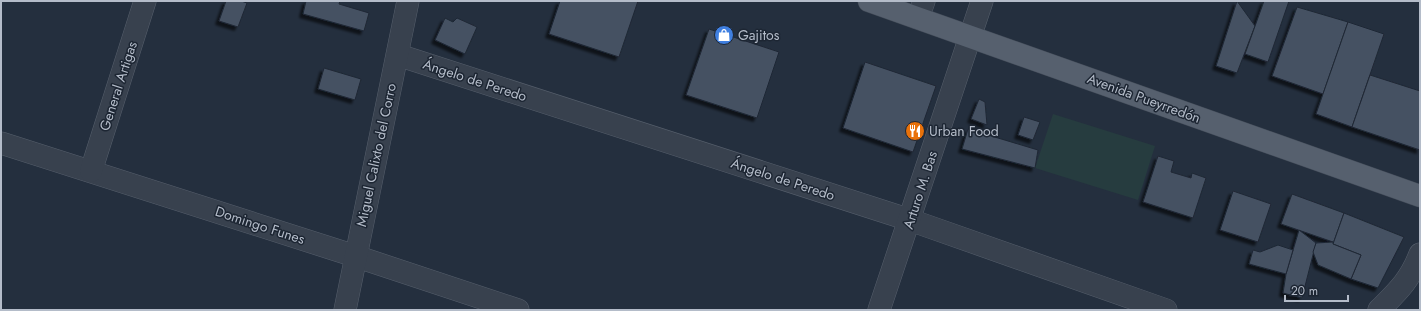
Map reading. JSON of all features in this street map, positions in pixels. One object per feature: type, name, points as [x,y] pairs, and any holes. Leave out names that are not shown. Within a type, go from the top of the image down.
[{"type":"main road","name":"Avenida Pueyrredón","points":[[868,1],[921,10],[970,36],[1420,196]]},
{"type":"street","name":"General Artigas","points":[[91,171],[145,1]]},
{"type":"street","name":"Miguel Calixto del Corro","points":[[345,310],[408,1]]},
{"type":"street","name":"Arturo M. Bas","points":[[879,310],[982,1]]},
{"type":"street","name":"Ángelo de Peredo","points":[[398,55],[910,220],[1166,310]]},
{"type":"street","name":"Domingo Funes","points":[[1,143],[355,256],[518,310]]},
{"type":"street","points":[[1379,310],[1403,287],[1420,254]]},
{"type":"green space","points":[[1053,114],[1155,146],[1138,200],[1035,168]]},
{"type":"building","points":[[226,1],[241,1],[247,3],[238,27],[219,21]]},
{"type":"building","points":[[306,1],[340,1],[339,4],[369,13],[364,31],[303,14]]},
{"type":"building","points":[[560,1],[638,1],[619,57],[549,34]]},
{"type":"building","points":[[1237,1],[1255,26],[1237,73],[1216,66]]},
{"type":"building","points":[[1264,1],[1289,1],[1268,62],[1245,54]]},
{"type":"building","points":[[1297,7],[1348,22],[1323,94],[1272,76]]},
{"type":"building","points":[[445,18],[453,22],[457,18],[477,27],[465,54],[435,40]]},
{"type":"building","points":[[1348,22],[1384,34],[1352,127],[1316,114]]},
{"type":"building","points":[[709,29],[779,52],[757,118],[686,95]]},
{"type":"building","points":[[865,62],[936,86],[913,152],[843,128]]},
{"type":"building","points":[[324,68],[361,79],[355,100],[318,89]]},
{"type":"building","points":[[1370,75],[1420,91],[1420,150],[1352,127]]},
{"type":"building","points":[[979,99],[985,102],[987,125],[971,119]]},
{"type":"building","points":[[1024,117],[1040,122],[1033,140],[1018,135]]},
{"type":"building","points":[[968,129],[1038,150],[1035,168],[962,149]]},
{"type":"building","points":[[1158,156],[1174,161],[1171,172],[1191,178],[1192,173],[1206,178],[1193,218],[1143,202]]},
{"type":"building","points":[[1233,191],[1271,204],[1258,242],[1220,230]]},
{"type":"building","points":[[1292,194],[1344,213],[1333,244],[1333,242],[1281,224]]},
{"type":"building","points":[[1344,213],[1404,237],[1378,288],[1351,279],[1361,255],[1333,244]]},
{"type":"building","points":[[1299,230],[1316,243],[1302,298],[1283,293],[1286,274]]},
{"type":"building","points":[[1333,242],[1333,244],[1361,255],[1351,279],[1318,265],[1313,252],[1316,243]]},
{"type":"building","points":[[1278,245],[1293,250],[1286,274],[1249,264],[1253,250],[1260,252]]},
{"type":"place","name":"Gajitos","points":[[724,35]]},
{"type":"place","name":"Urban Food","points":[[915,131]]}]
